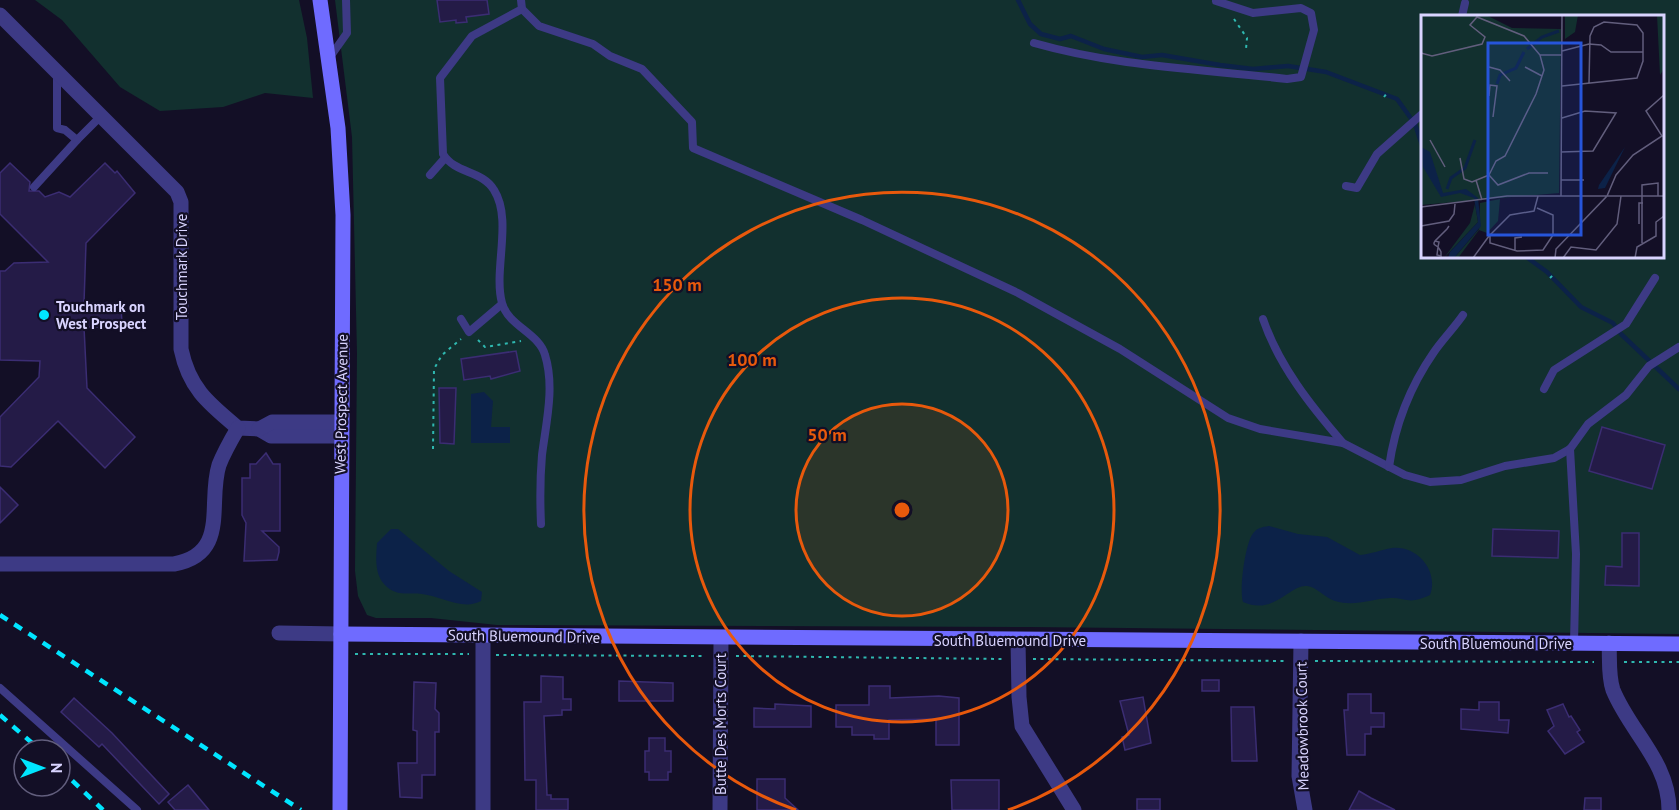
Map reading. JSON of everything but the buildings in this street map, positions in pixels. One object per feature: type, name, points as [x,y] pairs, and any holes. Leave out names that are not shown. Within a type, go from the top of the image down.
[{"type":"main road","name":"West Prospect Avenue","points":[[320,0],[330,57],[341,159],[343,215],[340,429],[340,810]]},
{"type":"main road","name":"South Bluemound Drive","points":[[340,634],[483,637],[1679,644]]},
{"type":"street","name":"Touchmark Drive","points":[[1,14],[177,192],[181,202],[181,349],[185,369],[200,393],[238,428]]},
{"type":"street","points":[[0,564],[174,564],[194,557],[210,538],[215,526],[219,465],[238,428],[258,429],[271,436],[340,429]]},
{"type":"street","points":[[279,633],[340,634]]},
{"type":"street","points":[[483,637],[483,810]]},
{"type":"street","name":"Butte Des Morts Court","points":[[720,810],[721,638]]},
{"type":"street","points":[[1018,640],[1018,692],[1022,726],[1074,810]]},
{"type":"street","name":"Meadowbrook Court","points":[[1301,641],[1299,776],[1305,810]]},
{"type":"street","points":[[1610,643],[1614,690],[1660,767],[1668,791],[1669,810]]},
{"type":"lane","points":[[330,57],[347,33],[346,0]]},
{"type":"lane","points":[[1034,43],[1073,53],[1144,66],[1299,79],[1305,70],[1314,30],[1313,15],[1308,11],[1294,9],[1253,13],[1216,1]]},
{"type":"lane","points":[[1462,15],[1465,3]]},
{"type":"lane","points":[[541,524],[540,488],[550,389],[545,353],[536,341],[515,322],[502,304],[499,199],[489,182],[445,158],[441,141],[440,78],[468,39],[521,4],[539,26],[593,44],[610,56],[642,69],[692,122],[693,148],[862,220],[1018,293],[1120,349],[1227,418],[1260,429],[1343,443],[1389,467],[1421,480],[1448,482],[1526,461],[1554,458],[1570,449],[1588,424],[1626,395],[1651,364],[1679,347]]},
{"type":"lane","points":[[57,70],[57,128],[65,130],[77,140]]},
{"type":"lane","points":[[34,187],[102,115]]},
{"type":"lane","points":[[1346,186],[1358,188],[1377,154],[1416,119]]},
{"type":"lane","points":[[430,175],[445,158]]},
{"type":"lane","points":[[1544,389],[1554,370],[1618,330],[1629,319],[1654,278]]},
{"type":"lane","points":[[461,319],[469,332],[502,304]]},
{"type":"lane","points":[[1389,467],[1398,420],[1408,395],[1435,350],[1463,315]]},
{"type":"lane","points":[[1263,319],[1269,336],[1289,373],[1343,443]]},
{"type":"lane","points":[[1570,449],[1575,534],[1574,643]]},
{"type":"lane","points":[[0,688],[137,810]]},
{"type":"path","points":[[1242,32],[1247,38],[1246,49]]},
{"type":"path","points":[[1384,97],[1387,93]]},
{"type":"path","points":[[1550,278],[1554,274]]},
{"type":"path","points":[[433,449],[434,369],[442,355],[469,332],[485,347],[536,341]]},
{"type":"green space","points":[[35,0],[299,0],[307,38],[313,98],[265,93],[223,107],[160,111],[120,87],[62,20]]},
{"type":"green space","points":[[335,0],[1679,0],[1679,634],[1029,627],[497,625],[431,618],[376,618],[367,615],[358,596],[355,571],[357,353],[352,137]]},
{"type":"water","points":[[484,392],[493,401],[491,427],[510,427],[510,443],[471,443],[471,394]]},
{"type":"water","points":[[1269,526],[1298,534],[1327,537],[1360,555],[1392,548],[1410,551],[1418,555],[1429,569],[1432,578],[1430,595],[1413,600],[1390,598],[1342,603],[1331,600],[1307,586],[1264,605],[1243,602],[1242,578],[1249,541],[1257,529]]},
{"type":"water","points":[[391,529],[398,529],[449,571],[482,592],[481,601],[474,604],[459,604],[429,595],[400,593],[387,587],[378,572],[377,543]]},
{"type":"waterway","points":[[1018,0],[1030,24],[1041,34],[1060,39],[1071,36],[1104,49],[1142,57],[1162,55],[1253,69],[1288,66],[1326,72],[1397,99],[1415,124],[1421,142]]},
{"type":"waterway","points":[[1528,258],[1547,272],[1581,307],[1613,323],[1621,334],[1679,389]]},
{"type":"railway","points":[[0,615],[301,810]]},
{"type":"railway","points":[[0,715],[26,738]]},
{"type":"railway","points":[[72,780],[103,810]]},
{"type":"place","name":"Touchmark on West Prospect","points":[[44,315]]}]
